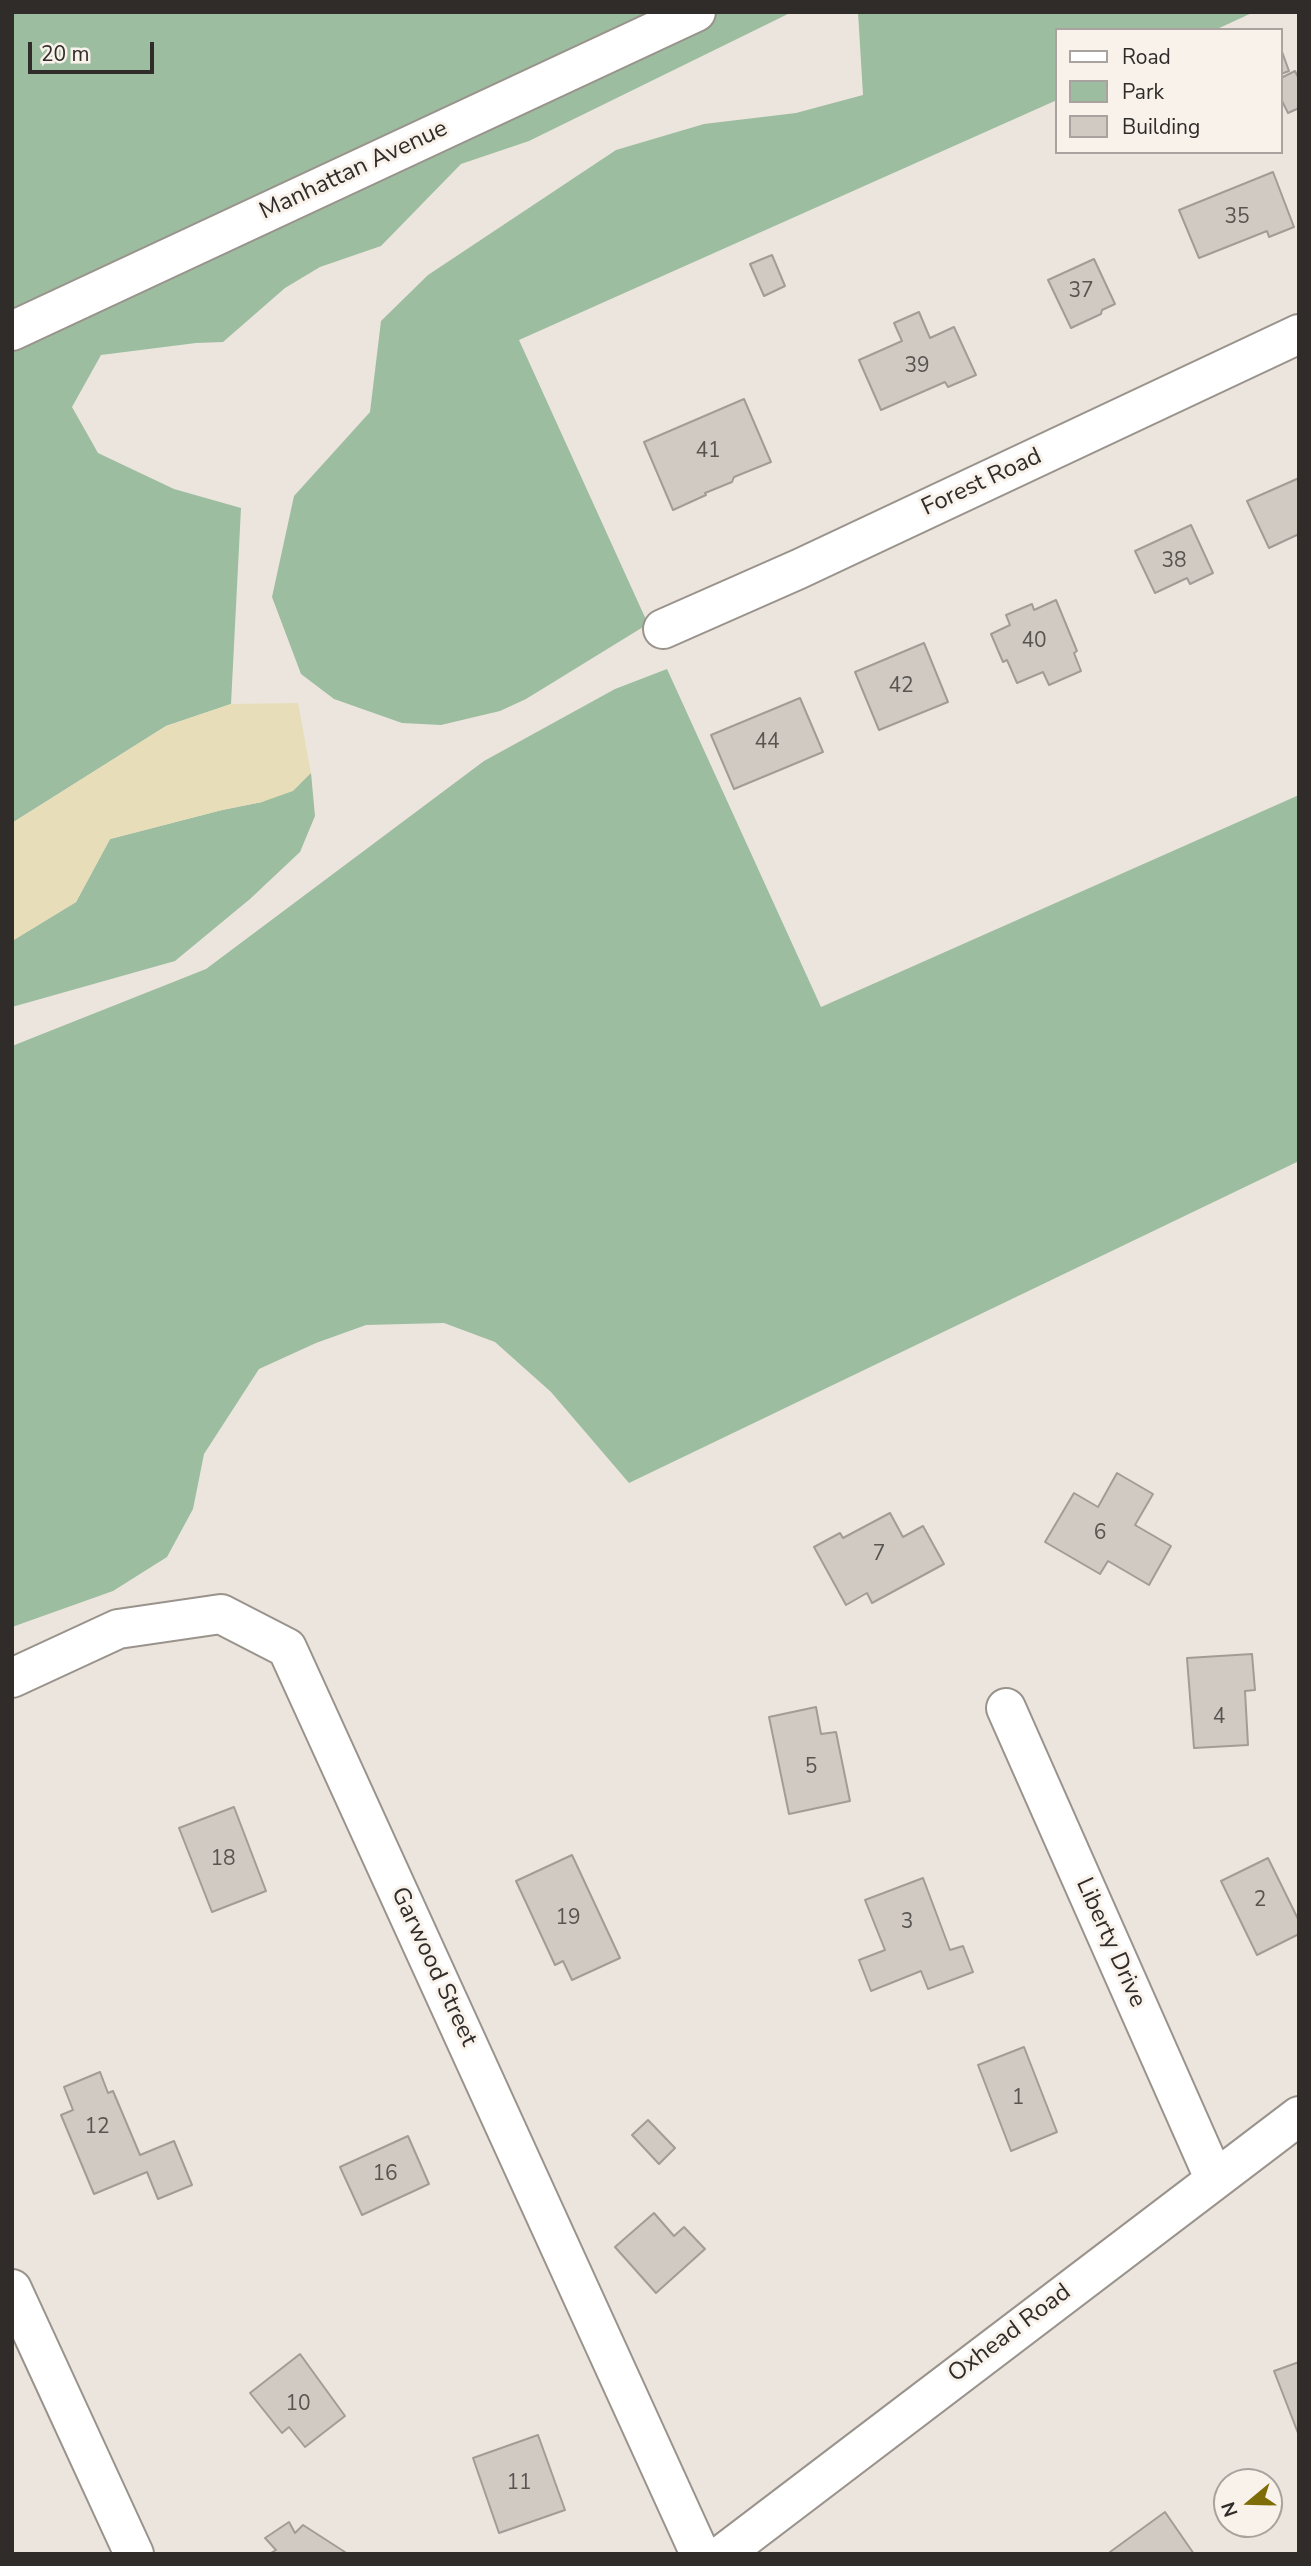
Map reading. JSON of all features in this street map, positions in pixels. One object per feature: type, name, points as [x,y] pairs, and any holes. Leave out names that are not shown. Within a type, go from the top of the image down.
[{"type":"street","name":"Manhattan Avenue","points":[[12,331],[696,12]]},
{"type":"street","name":"Forest Road","points":[[663,629],[799,569],[1299,334]]},
{"type":"street","name":"Garwood Street","points":[[12,1677],[118,1629],[221,1615],[287,1648],[700,2554]]},
{"type":"street","name":"Liberty Drive","points":[[1006,1708],[1214,2178]]},
{"type":"street","name":"Oxhead Road","points":[[723,2554],[1299,2116]]},
{"type":"street","points":[[12,2289],[134,2554]]},
{"type":"green space","points":[[12,12],[792,12],[529,141],[461,164],[381,246],[320,267],[285,288],[223,342],[101,355],[72,407],[98,453],[174,489],[241,508],[231,704],[166,726],[12,823]]},
{"type":"green space","points":[[858,12],[1254,12],[1219,28],[1056,28],[1056,100],[519,340],[648,624],[526,699],[500,711],[441,725],[402,723],[334,699],[301,674],[272,597],[294,496],[370,412],[381,321],[428,275],[616,150],[704,124],[796,113],[863,95]]},
{"type":"green space","points":[[667,669],[821,1007],[1299,795],[1299,1161],[629,1483],[551,1392],[495,1342],[444,1323],[366,1325],[316,1343],[259,1369],[204,1454],[193,1509],[167,1557],[113,1591],[12,1627],[12,1046],[206,969],[484,761],[615,689]]},
{"type":"green space","points":[[311,773],[315,816],[300,852],[250,899],[175,961],[12,1007],[12,941],[76,902],[110,839],[262,802]]},
{"type":"sand","points":[[298,703],[311,773],[293,791],[262,802],[110,839],[76,902],[12,941],[12,823],[166,726],[231,704]]},
{"type":"building","points":[[1283,54],[1289,71],[1283,73]]},
{"type":"building","points":[[1295,71],[1299,79],[1299,108],[1288,113],[1283,103],[1283,77]]},
{"type":"building","points":[[1273,172],[1294,227],[1269,237],[1267,231],[1199,258],[1179,210]]},
{"type":"building","points":[[772,255],[785,286],[764,296],[750,264]]},
{"type":"building","points":[[1094,259],[1115,304],[1071,328],[1048,280]]},
{"type":"building","points":[[919,312],[930,338],[954,327],[976,375],[948,387],[945,382],[881,410],[859,360],[902,341],[894,323]]},
{"type":"building","points":[[744,399],[771,462],[734,477],[732,482],[673,510],[644,442]]},
{"type":"building","points":[[1299,478],[1299,534],[1269,548],[1247,501]]},
{"type":"building","points":[[1191,525],[1213,573],[1190,584],[1187,578],[1155,593],[1135,551]]},
{"type":"building","points":[[1056,600],[1077,651],[1074,653],[1081,671],[1049,685],[1043,672],[1017,683],[1007,660],[1003,662],[991,634],[1010,625],[1006,615],[1032,604],[1034,610]]},
{"type":"building","points":[[924,643],[948,702],[879,730],[855,672]]},
{"type":"building","points":[[800,698],[823,752],[734,789],[711,735]]},
{"type":"building","points":[[1117,1473],[1153,1494],[1135,1525],[1171,1546],[1149,1585],[1108,1561],[1100,1574],[1045,1542],[1074,1493],[1098,1507]]},
{"type":"building","points":[[890,1513],[903,1537],[923,1526],[944,1564],[872,1603],[867,1593],[846,1605],[814,1547],[840,1533],[843,1538]]},
{"type":"building","points":[[1252,1654],[1255,1690],[1245,1691],[1248,1745],[1194,1748],[1187,1658]]},
{"type":"building","points":[[816,1707],[821,1734],[836,1732],[850,1801],[789,1814],[769,1717]]},
{"type":"building","points":[[234,1807],[266,1891],[212,1912],[179,1828]]},
{"type":"building","points":[[572,1855],[620,1958],[572,1980],[563,1961],[555,1965],[516,1881]]},
{"type":"building","points":[[1268,1858],[1299,1921],[1299,1934],[1257,1955],[1221,1881]]},
{"type":"building","points":[[923,1878],[950,1950],[963,1946],[973,1972],[928,1989],[921,1971],[871,1991],[859,1960],[885,1950],[865,1900]]},
{"type":"building","points":[[1024,2047],[1057,2132],[1011,2151],[978,2065]]},
{"type":"building","points":[[100,2072],[108,2093],[113,2091],[140,2155],[174,2141],[192,2185],[158,2199],[147,2172],[94,2194],[61,2115],[73,2110],[64,2087]]},
{"type":"building","points":[[648,2120],[675,2148],[659,2164],[632,2135]]},
{"type":"building","points":[[408,2136],[429,2184],[362,2215],[340,2167]]},
{"type":"building","points":[[654,2213],[674,2236],[684,2227],[705,2249],[656,2293],[615,2247]]},
{"type":"building","points":[[300,2354],[345,2416],[305,2447],[289,2427],[282,2433],[250,2393]]},
{"type":"building","points":[[1299,2362],[1299,2433],[1298,2433],[1274,2371]]},
{"type":"building","points":[[538,2435],[565,2510],[499,2533],[473,2458]]},
{"type":"building","points":[[1165,2512],[1194,2554],[1111,2554],[1110,2552]]},
{"type":"building","points":[[289,2522],[295,2533],[303,2525],[348,2554],[269,2554],[276,2550],[265,2538]]}]
